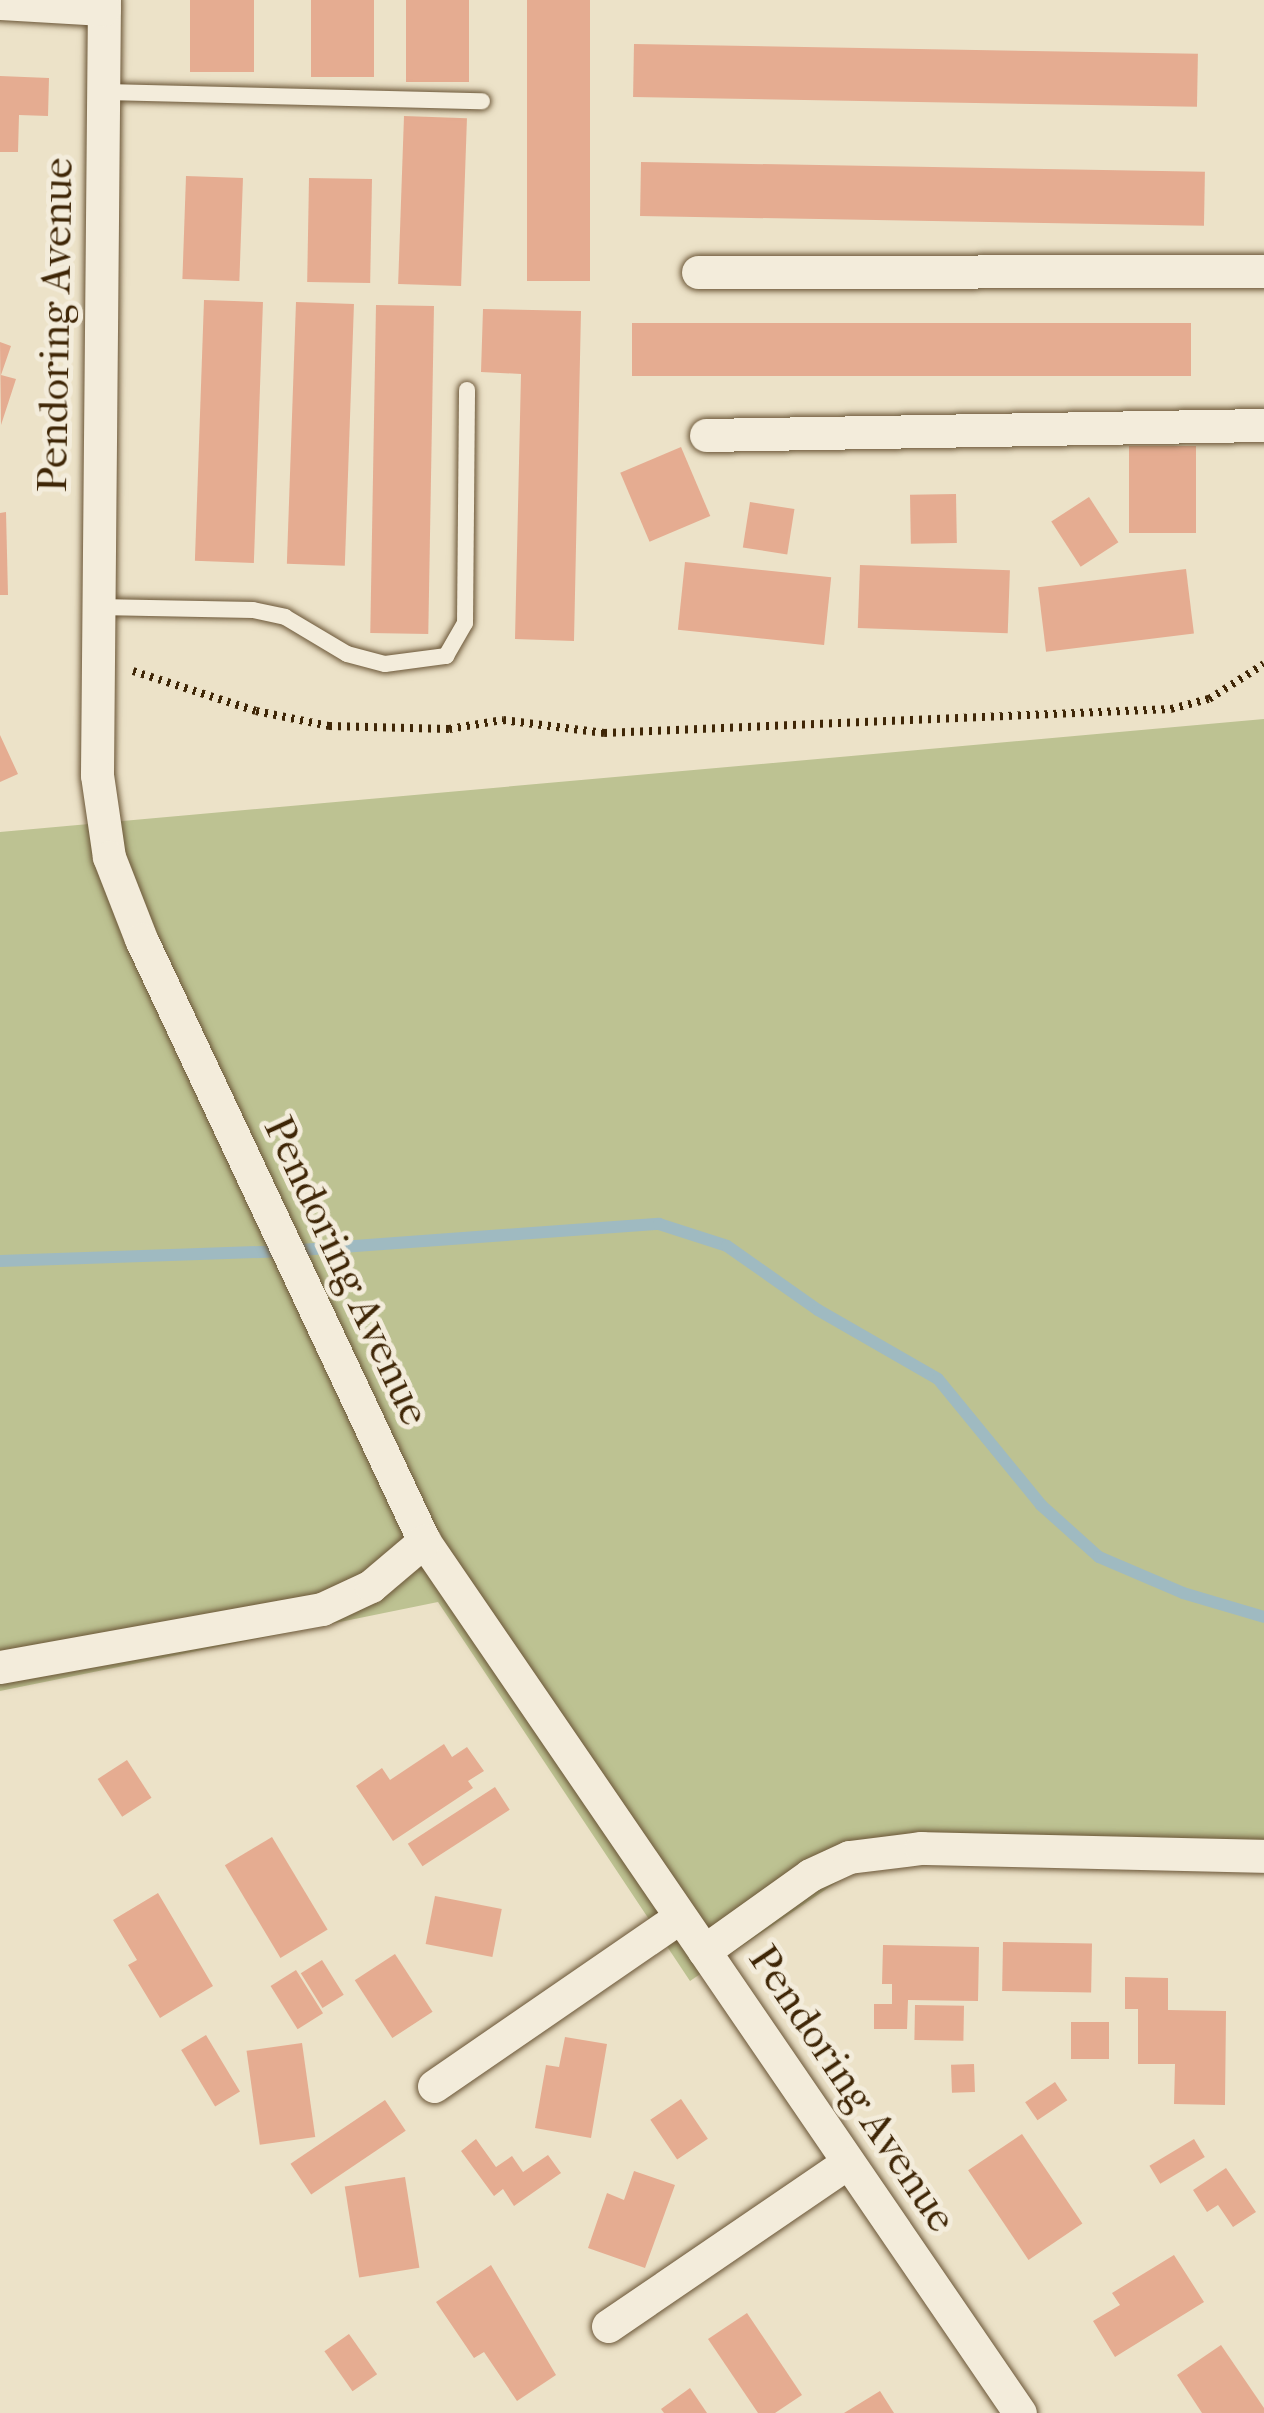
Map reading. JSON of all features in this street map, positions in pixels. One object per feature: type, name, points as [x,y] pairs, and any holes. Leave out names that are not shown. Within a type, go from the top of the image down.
[{"type":"street","points":[[0,3],[104,4]]},
{"type":"street","name":"Pendoring Avenue","points":[[104,4],[97,660],[98,794],[109,857],[141,939],[424,1541],[1021,2413]]},
{"type":"street","points":[[698,272],[1264,271]]},
{"type":"street","points":[[706,435],[1264,425]]},
{"type":"street","points":[[0,1667],[322,1609],[371,1586],[424,1541]]},
{"type":"street","points":[[704,1951],[810,1876],[849,1857],[922,1848],[1264,1856]]},
{"type":"street","points":[[434,2086],[680,1917]]},
{"type":"street","points":[[608,2326],[848,2163]]},
{"type":"lane","points":[[104,92],[482,101]]},
{"type":"lane","points":[[98,607],[253,610],[285,617],[347,654],[385,664],[446,656],[466,623],[466,390]]},
{"type":"path","points":[[97,660],[256,711],[329,726],[448,729],[503,720],[604,733],[1171,709],[1209,699],[1264,664]]},
{"type":"green space","points":[[1264,719],[1264,1868],[871,1859],[690,1981],[438,1602],[0,1691],[0,832]]},
{"type":"building","points":[[190,0],[254,0],[254,72],[190,72]]},
{"type":"building","points":[[311,0],[374,0],[374,77],[311,77]]},
{"type":"building","points":[[406,0],[469,0],[469,82],[406,82]]},
{"type":"building","points":[[527,0],[590,0],[590,281],[527,281]]},
{"type":"building","points":[[634,44],[1198,54],[1197,107],[633,97]]},
{"type":"building","points":[[0,76],[49,78],[48,116],[19,115],[18,152],[0,152]]},
{"type":"building","points":[[404,116],[467,118],[461,286],[398,284]]},
{"type":"building","points":[[641,162],[1205,172],[1204,226],[640,216]]},
{"type":"building","points":[[186,176],[243,178],[239,281],[182,279]]},
{"type":"building","points":[[309,178],[372,179],[370,283],[307,282]]},
{"type":"building","points":[[204,300],[263,302],[254,563],[195,561]]},
{"type":"building","points":[[296,302],[354,304],[345,566],[287,564]]},
{"type":"building","points":[[376,305],[434,306],[428,634],[370,633]]},
{"type":"building","points":[[483,309],[581,311],[574,641],[515,639],[521,374],[481,372]]},
{"type":"building","points":[[632,323],[1191,323],[1191,376],[632,376]]},
{"type":"building","points":[[0,342],[11,346],[1,375],[16,379],[1,425]]},
{"type":"building","points":[[1129,446],[1196,446],[1196,533],[1129,533]]},
{"type":"building","points":[[681,447],[710,516],[650,542],[620,473]]},
{"type":"building","points":[[956,494],[957,543],[911,544],[910,495]]},
{"type":"building","points":[[1089,497],[1118,542],[1081,567],[1051,522]]},
{"type":"building","points":[[750,502],[794,509],[787,554],[743,547]]},
{"type":"building","points":[[6,512],[8,595],[0,595],[0,513]]},
{"type":"building","points":[[685,562],[831,577],[824,645],[678,630]]},
{"type":"building","points":[[860,565],[1010,570],[1008,633],[858,628]]},
{"type":"building","points":[[1186,569],[1194,634],[1046,652],[1038,587]]},
{"type":"building","points":[[0,735],[18,774],[0,782]]},
{"type":"building","points":[[444,1744],[452,1757],[467,1747],[484,1771],[468,1781],[473,1788],[393,1841],[356,1786],[382,1768],[390,1780]]},
{"type":"building","points":[[127,1760],[152,1798],[122,1817],[98,1779]]},
{"type":"building","points":[[495,1787],[510,1810],[422,1866],[408,1844]]},
{"type":"building","points":[[272,1837],[328,1930],[280,1958],[225,1865]]},
{"type":"building","points":[[158,1893],[213,1986],[160,2018],[128,1965],[137,1960],[113,1920]]},
{"type":"building","points":[[435,1896],[502,1909],[492,1957],[426,1944]]},
{"type":"building","points":[[1003,1942],[1092,1944],[1091,1993],[1002,1991]]},
{"type":"building","points":[[883,1945],[979,1947],[978,2001],[908,2000],[907,2029],[874,2029],[874,2004],[892,2004],[892,1984],[882,1984]]},
{"type":"building","points":[[395,1954],[433,2012],[392,2038],[355,1980]]},
{"type":"building","points":[[322,1960],[344,1995],[323,2008],[301,1973]]},
{"type":"building","points":[[296,1970],[323,2013],[298,2029],[271,1986]]},
{"type":"building","points":[[1125,1977],[1168,1978],[1168,2010],[1226,2011],[1225,2105],[1174,2104],[1175,2064],[1138,2064],[1138,2009],[1125,2009]]},
{"type":"building","points":[[915,2005],[964,2006],[963,2041],[914,2040]]},
{"type":"building","points":[[1071,2022],[1109,2022],[1109,2059],[1071,2059]]},
{"type":"building","points":[[206,2035],[240,2092],[215,2107],[181,2050]]},
{"type":"building","points":[[565,2037],[607,2044],[591,2138],[535,2128],[546,2065],[559,2067]]},
{"type":"building","points":[[302,2043],[315,2137],[260,2145],[247,2051]]},
{"type":"building","points":[[974,2064],[975,2092],[952,2093],[951,2065]]},
{"type":"building","points":[[1055,2082],[1067,2100],[1037,2120],[1025,2102]]},
{"type":"building","points":[[681,2099],[708,2139],[677,2159],[650,2120]]},
{"type":"building","points":[[385,2100],[406,2131],[311,2194],[290,2164]]},
{"type":"building","points":[[1022,2134],[1082,2224],[1029,2260],[968,2170]]},
{"type":"building","points":[[476,2139],[496,2167],[512,2156],[523,2172],[548,2155],[561,2173],[514,2206],[503,2189],[494,2196],[461,2151]]},
{"type":"building","points":[[1194,2139],[1205,2157],[1160,2184],[1149,2166]]},
{"type":"building","points":[[1226,2168],[1256,2212],[1233,2227],[1218,2205],[1207,2212],[1193,2190]]},
{"type":"building","points":[[634,2171],[675,2185],[645,2268],[588,2248],[607,2193],[624,2200]]},
{"type":"building","points":[[405,2177],[419,2268],[359,2277],[345,2187]]},
{"type":"building","points":[[1174,2255],[1204,2302],[1115,2357],[1093,2321],[1120,2305],[1112,2293]]},
{"type":"building","points":[[491,2265],[556,2375],[517,2401],[484,2352],[474,2358],[436,2302]]},
{"type":"building","points":[[747,2313],[802,2395],[775,2413],[758,2413],[708,2339]]},
{"type":"building","points":[[349,2334],[377,2374],[353,2391],[324,2351]]},
{"type":"building","points":[[1221,2345],[1264,2413],[1202,2413],[1177,2375]]},
{"type":"building","points":[[690,2388],[707,2413],[664,2413],[661,2409]]},
{"type":"building","points":[[880,2391],[894,2413],[844,2413]]},
{"type":"waterway","points":[[0,1261],[287,1251],[659,1224],[727,1246],[818,1310],[938,1379],[1041,1505],[1099,1557],[1183,1593],[1264,1617]]}]
